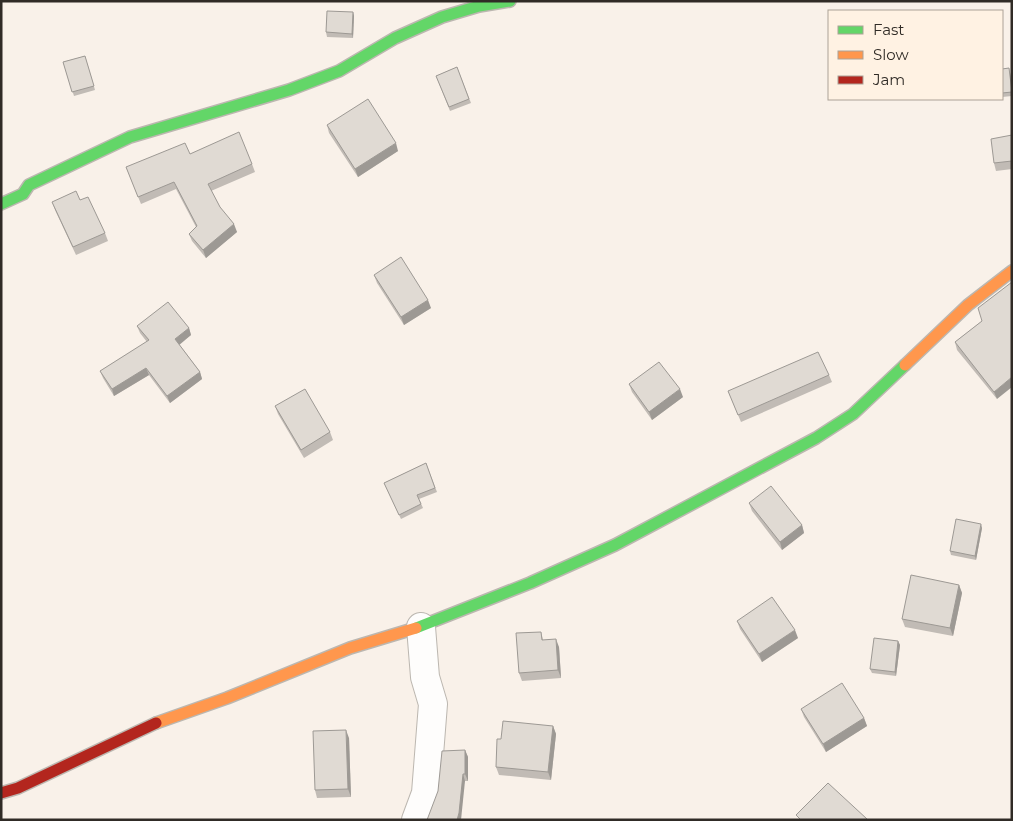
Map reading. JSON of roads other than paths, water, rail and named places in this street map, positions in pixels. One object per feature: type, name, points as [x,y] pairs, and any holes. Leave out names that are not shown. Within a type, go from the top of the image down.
[{"type":"street","points":[[1,204],[23,194],[29,185],[130,137],[289,90],[339,70],[395,38],[442,17],[479,6],[510,1]]},
{"type":"street","points":[[1,793],[18,788],[157,722],[227,698],[350,648],[421,627],[530,583],[615,545],[816,438],[853,414],[968,305],[1012,271]]},
{"type":"street","points":[[416,820],[426,793],[433,704],[425,677],[421,627]]}]
